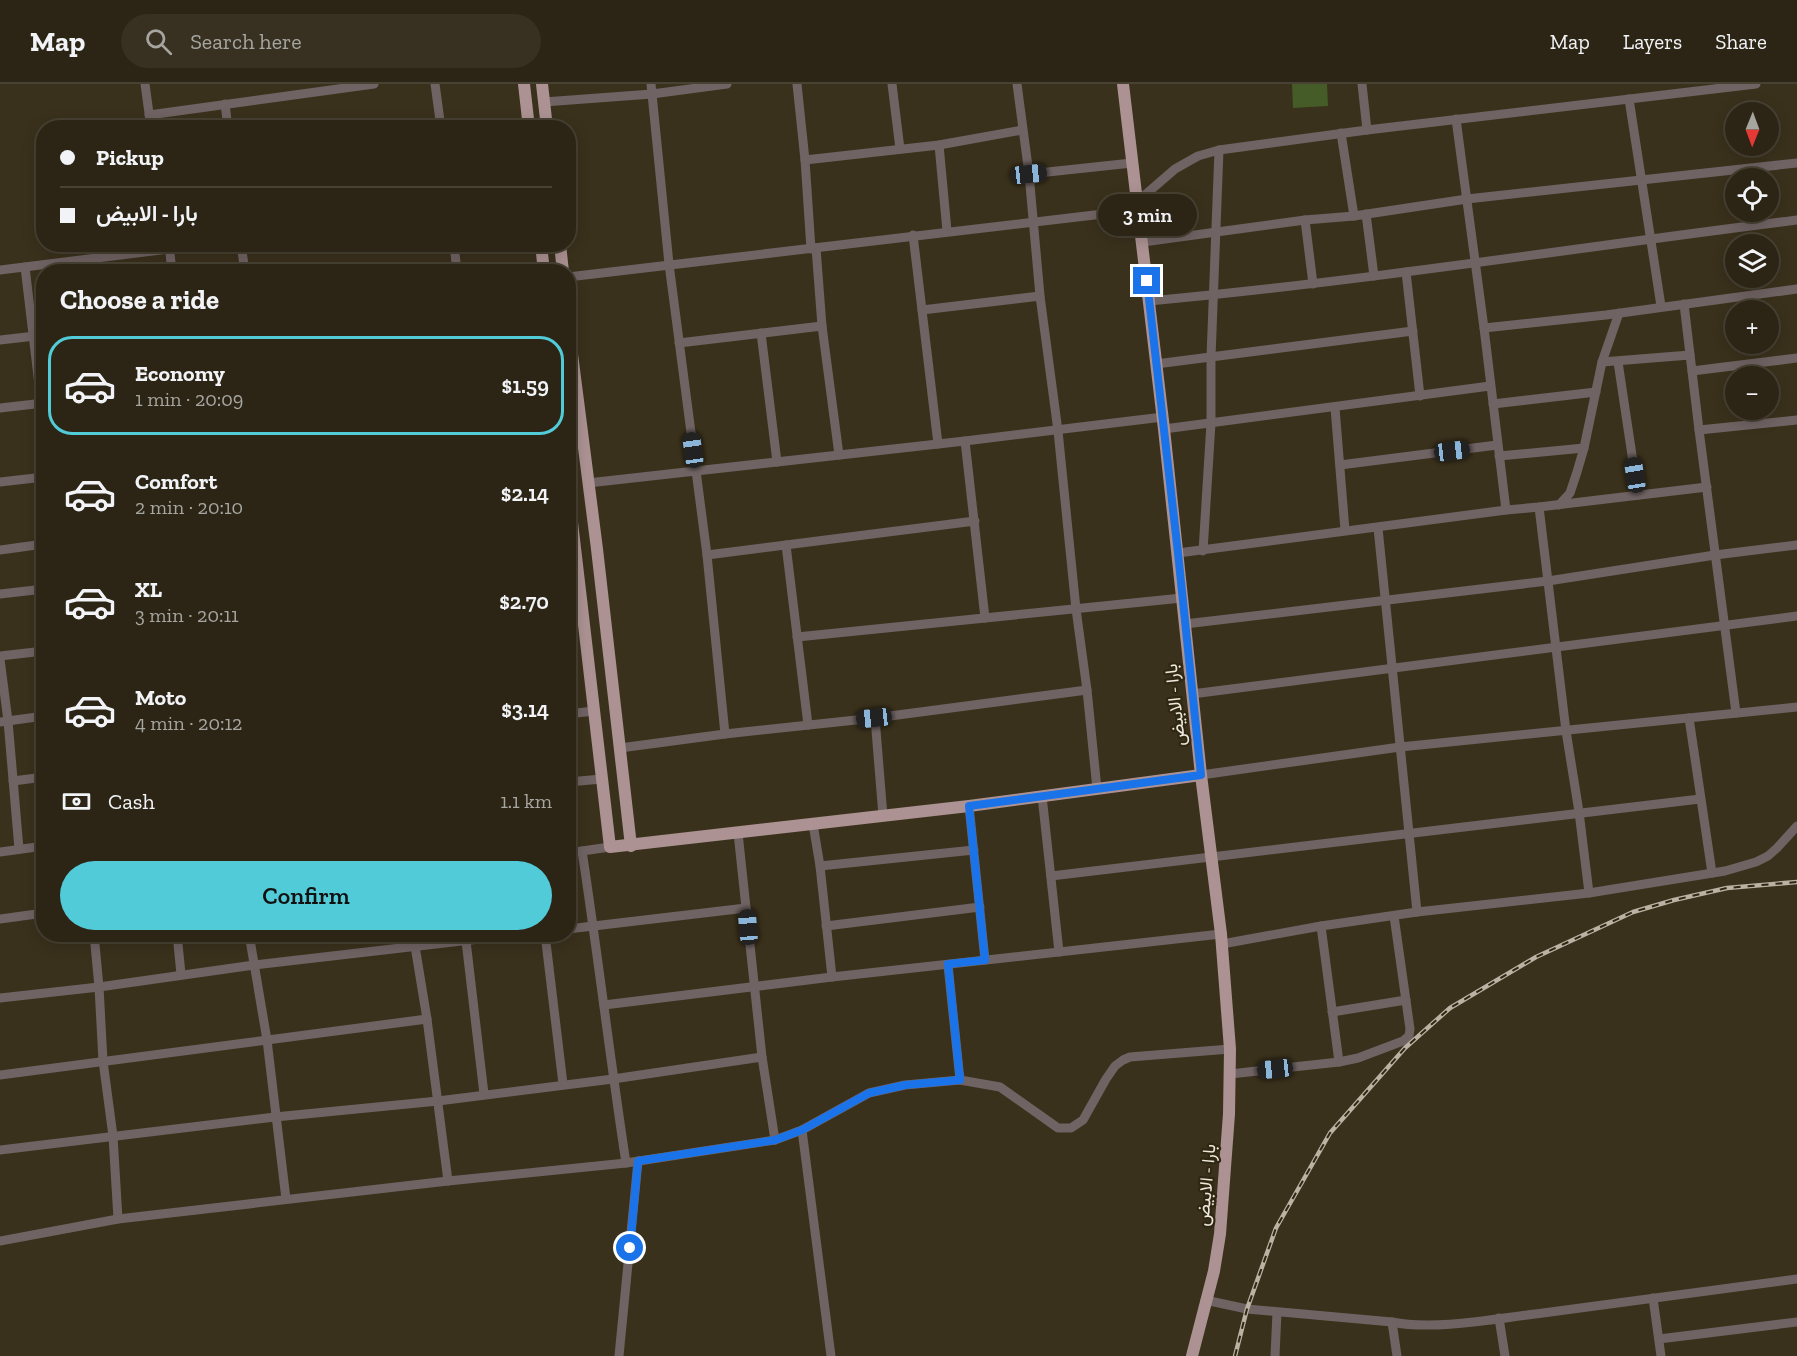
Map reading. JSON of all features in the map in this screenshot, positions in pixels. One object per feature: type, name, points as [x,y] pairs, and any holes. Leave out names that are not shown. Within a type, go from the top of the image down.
[{"type":"main road","points":[[524,84],[528,120]]},
{"type":"main road","points":[[542,84],[546,120]]},
{"type":"main road","name":"بارا - الابيض","points":[[1124,84],[1221,939],[1230,1049],[1229,1114],[1220,1234],[1214,1271],[1192,1356]]},
{"type":"main road","points":[[576,387],[631,846]]},
{"type":"main road","points":[[576,579],[610,848],[969,806],[1201,775]]},
{"type":"street","points":[[145,84],[150,120]]},
{"type":"street","points":[[291,84],[293,96]]},
{"type":"street","points":[[149,115],[374,84]]},
{"type":"street","points":[[435,84],[440,120]]},
{"type":"street","points":[[544,102],[651,89],[727,84]]},
{"type":"street","points":[[797,84],[822,327],[839,455]]},
{"type":"street","points":[[892,84],[900,149]]},
{"type":"street","points":[[1017,84],[1097,789]]},
{"type":"street","points":[[1362,84],[1367,130]]},
{"type":"street","points":[[576,276],[814,249],[947,231],[1034,223],[1122,210],[1138,201],[1175,170],[1198,156],[1219,150],[1341,133],[1629,99],[1678,88],[1756,84]]},
{"type":"street","points":[[651,89],[669,264],[707,555],[725,734]]},
{"type":"street","points":[[1629,99],[1661,306]]},
{"type":"street","points":[[225,104],[227,120]]},
{"type":"street","points":[[1456,119],[1506,510]]},
{"type":"street","points":[[805,160],[939,145],[1022,130]]},
{"type":"street","points":[[1341,133],[1354,216]]},
{"type":"street","points":[[939,145],[947,231]]},
{"type":"street","points":[[1203,551],[1211,423],[1211,357],[1219,150]]},
{"type":"street","points":[[1029,174],[1132,163]]},
{"type":"street","points":[[1143,242],[1305,220],[1354,216],[1467,199],[1797,163]]},
{"type":"street","points":[[1366,214],[1374,276]]},
{"type":"street","points":[[1305,220],[1313,284]]},
{"type":"street","points":[[1149,301],[1313,284],[1797,220]]},
{"type":"street","points":[[913,236],[938,444]]},
{"type":"street","points":[[47,264],[133,252]]},
{"type":"street","points":[[0,270],[36,265]]},
{"type":"street","points":[[25,267],[36,325]]},
{"type":"street","points":[[1406,272],[1420,396]]},
{"type":"street","points":[[1484,328],[1619,313],[1797,289]]},
{"type":"street","points":[[922,310],[1040,296]]},
{"type":"street","points":[[1684,304],[1736,713]]},
{"type":"street","points":[[1559,505],[1570,493],[1584,448],[1602,362],[1619,313]]},
{"type":"street","points":[[680,343],[822,327]]},
{"type":"street","points":[[1156,364],[1413,331]]},
{"type":"street","points":[[761,333],[777,462]]},
{"type":"street","points":[[0,340],[36,335]]},
{"type":"street","points":[[1602,362],[1690,355]]},
{"type":"street","points":[[1692,371],[1797,358]]},
{"type":"street","points":[[1618,362],[1638,495]]},
{"type":"street","points":[[588,483],[1058,431],[1164,423],[1211,423],[1490,386]]},
{"type":"street","points":[[1493,404],[1596,392]]},
{"type":"street","points":[[0,408],[36,405]]},
{"type":"street","points":[[1335,408],[1345,531]]},
{"type":"street","points":[[1699,430],[1797,420]]},
{"type":"street","points":[[965,441],[985,618]]},
{"type":"street","points":[[1340,465],[1497,445]]},
{"type":"street","points":[[1499,456],[1584,448]]},
{"type":"street","points":[[0,482],[36,478]]},
{"type":"street","points":[[1178,553],[1506,510],[1707,487]]},
{"type":"street","points":[[1539,507],[1566,731],[1589,893]]},
{"type":"street","points":[[707,555],[975,521]]},
{"type":"street","points":[[1378,528],[1417,912]]},
{"type":"street","points":[[1185,624],[1548,581],[1797,544]]},
{"type":"street","points":[[0,550],[36,545]]},
{"type":"street","points":[[786,545],[808,725]]},
{"type":"street","points":[[0,594],[36,590]]},
{"type":"street","points":[[797,637],[1182,598]]},
{"type":"street","points":[[1192,694],[1797,616]]},
{"type":"street","points":[[20,849],[4,722],[0,658],[36,652]]},
{"type":"street","points":[[620,748],[1087,690]]},
{"type":"street","points":[[1201,775],[1400,747],[1797,707]]},
{"type":"street","points":[[576,713],[594,711]]},
{"type":"street","points":[[4,722],[36,717]]},
{"type":"street","points":[[874,718],[883,816]]},
{"type":"street","points":[[1689,718],[1712,873]]},
{"type":"street","points":[[13,780],[36,778]]},
{"type":"street","points":[[576,781],[602,778]]},
{"type":"street","points":[[1042,796],[1059,952]]},
{"type":"street","points":[[1051,876],[1700,799]]},
{"type":"street","points":[[969,806],[985,960]]},
{"type":"street","points":[[813,824],[832,977]]},
{"type":"street","points":[[604,1005],[1059,952],[1221,939],[1417,912],[1589,893],[1740,868],[1768,856],[1797,826]]},
{"type":"street","points":[[738,833],[753,987],[775,1140]]},
{"type":"street","points":[[0,852],[36,847]]},
{"type":"street","points":[[576,852],[610,848]]},
{"type":"street","points":[[820,866],[974,850]]},
{"type":"street","points":[[582,851],[626,1163]]},
{"type":"street","points":[[826,926],[980,907]]},
{"type":"street","points":[[576,928],[746,908]]},
{"type":"street","points":[[0,919],[36,915]]},
{"type":"street","points":[[1230,1074],[1340,1062],[1358,1058],[1403,1041],[1410,1029],[1394,916]]},
{"type":"street","points":[[1321,926],[1340,1062]]},
{"type":"street","points":[[95,942],[103,1061],[113,1136],[118,1219]]},
{"type":"street","points":[[178,942],[181,974]]},
{"type":"street","points":[[250,942],[267,1040],[286,1199]]},
{"type":"street","points":[[414,942],[427,1019],[448,1180]]},
{"type":"street","points":[[0,998],[451,942]]},
{"type":"street","points":[[466,942],[484,1094]]},
{"type":"street","points":[[546,942],[563,1084]]},
{"type":"street","points":[[948,964],[960,1080]]},
{"type":"street","points":[[1332,1012],[1406,1000]]},
{"type":"street","points":[[0,1075],[427,1019]]},
{"type":"street","points":[[0,1241],[118,1219],[448,1180],[626,1163],[775,1140],[802,1130],[869,1093],[905,1085],[960,1080],[1000,1087],[1058,1128],[1071,1128],[1083,1120],[1106,1079],[1123,1059],[1230,1049]]},
{"type":"street","points":[[0,1150],[438,1101],[762,1057]]},
{"type":"street","points":[[802,1130],[831,1356]]},
{"type":"street","points":[[619,1356],[638,1161]]},
{"type":"street","points":[[1205,1300],[1247,1309],[1408,1325],[1437,1325],[1797,1279]]},
{"type":"street","points":[[1653,1298],[1661,1356]]},
{"type":"street","points":[[1275,1356],[1276,1312]]},
{"type":"street","points":[[1500,1318],[1504,1356]]},
{"type":"street","points":[[1392,1322],[1397,1356]]},
{"type":"street","points":[[1659,1339],[1797,1322]]},
{"type":"green space","points":[[1292,84],[1327,84],[1328,106],[1293,108]]},
{"type":"railway","points":[[1235,1356],[1247,1309],[1276,1228],[1330,1133],[1405,1048],[1450,1008],[1536,957],[1633,912],[1727,888],[1797,882]]},
{"type":"route","points":[[630,1248],[638,1161],[775,1140],[802,1130],[869,1093],[905,1085],[960,1080],[948,964],[985,960],[969,806],[1201,775],[1147,281]]}]
